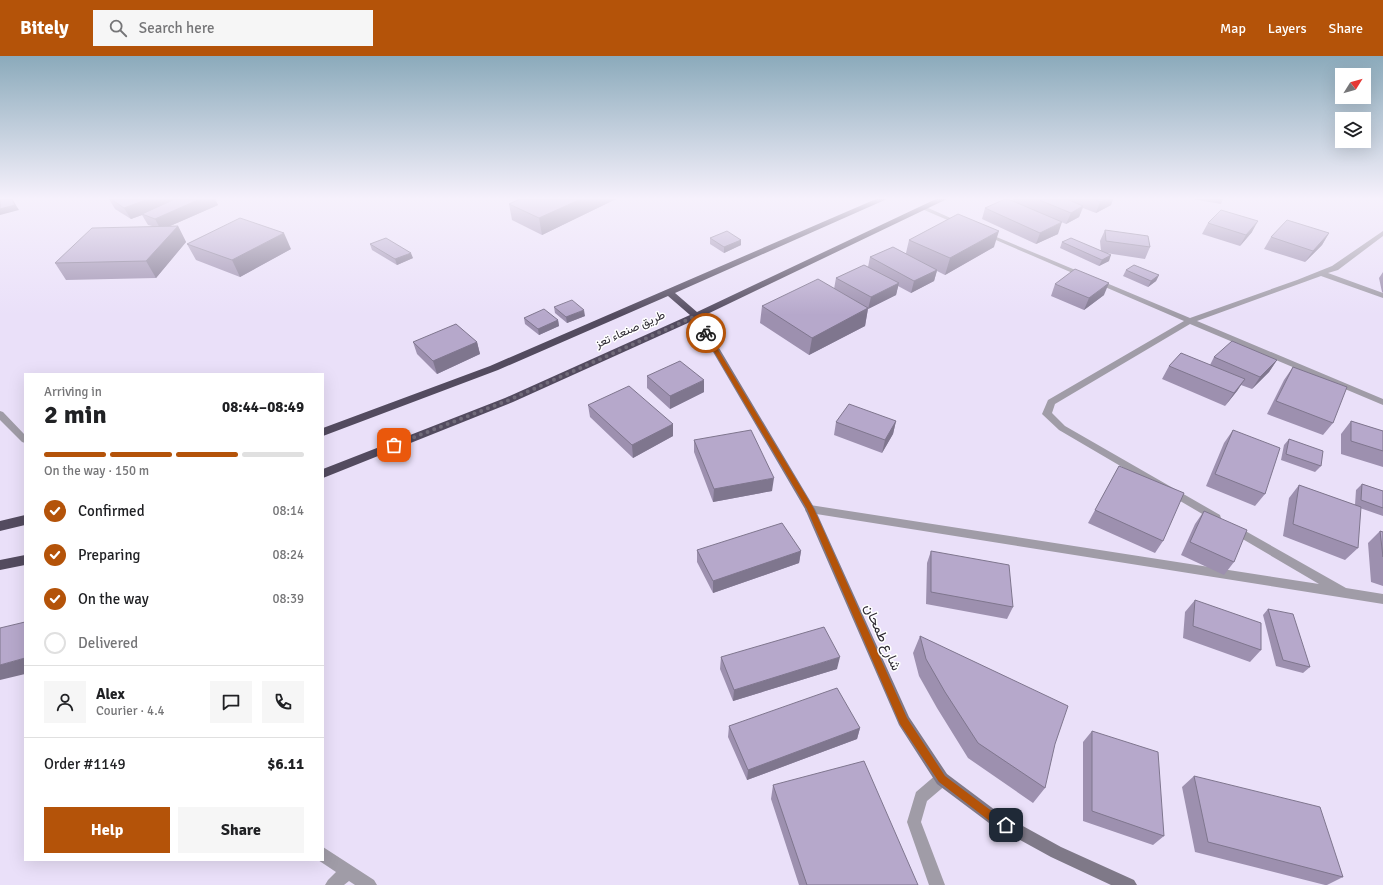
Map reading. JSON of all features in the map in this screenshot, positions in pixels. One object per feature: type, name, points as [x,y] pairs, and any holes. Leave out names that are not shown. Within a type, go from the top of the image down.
[{"type":"highway","name":"طريق صنعاء تعز","points":[[324,432],[494,368],[793,238]]},
{"type":"highway","name":"طريق صنعاء تعز","points":[[324,474],[509,400],[696,316],[861,238]]},
{"type":"highway","points":[[668,292],[696,316]]},
{"type":"highway","points":[[0,526],[24,520]]},
{"type":"highway","points":[[0,565],[24,560]]},
{"type":"street","points":[[994,238],[1383,402]]},
{"type":"street","points":[[1342,592],[1062,428],[1048,414],[1051,402],[1189,321],[1334,268],[1376,238]]},
{"type":"street","points":[[1320,273],[1383,296]]},
{"type":"street","name":"شارع طمحان","points":[[696,316],[810,509],[904,721],[942,779],[994,818],[1056,852],[1129,885]]},
{"type":"street","points":[[0,414],[24,439]]},
{"type":"street","points":[[810,509],[1383,599]]},
{"type":"street","points":[[937,885],[914,822],[922,797],[942,779]]},
{"type":"street","points":[[324,856],[369,885]]},
{"type":"street","points":[[333,885],[348,871]]},
{"type":"building","points":[[82,238],[167,238],[146,261],[55,263]]},
{"type":"building","points":[[200,238],[275,238],[232,260],[187,244]]},
{"type":"building","points":[[386,238],[411,253],[395,259],[370,244]]},
{"type":"building","points":[[710,238],[737,238],[741,240],[724,247]]},
{"type":"building","points":[[913,238],[987,238],[950,258],[909,240]]},
{"type":"building","points":[[1071,238],[1111,255],[1102,260],[1062,242]]},
{"type":"building","points":[[1106,238],[1148,238],[1150,247],[1106,241]]},
{"type":"building","points":[[1273,238],[1325,238],[1313,251]]},
{"type":"building","points":[[893,247],[937,270],[914,281],[870,257]]},
{"type":"building","points":[[864,265],[899,283],[871,297],[836,278]]},
{"type":"building","points":[[1134,265],[1159,275],[1151,281],[1126,270]]},
{"type":"building","points":[[1075,269],[1109,283],[1089,298],[1055,284]]},
{"type":"building","points":[[818,279],[868,308],[812,338],[762,306]]},
{"type":"building","points":[[572,300],[584,310],[566,317],[554,307]]},
{"type":"building","points":[[544,309],[558,320],[538,329],[524,318]]},
{"type":"building","points":[[456,324],[477,342],[433,361],[413,342]]},
{"type":"building","points":[[1232,341],[1277,360],[1260,377],[1214,357]]},
{"type":"building","points":[[1181,353],[1245,379],[1234,393],[1169,366]]},
{"type":"building","points":[[680,361],[704,380],[670,396],[647,376]]},
{"type":"building","points":[[1293,367],[1347,387],[1333,423],[1276,401]]},
{"type":"building","points":[[629,386],[673,424],[632,445],[588,405]]},
{"type":"building","points":[[849,404],[896,421],[885,440],[836,422]]},
{"type":"building","points":[[1351,421],[1383,431],[1383,451],[1351,441]]},
{"type":"building","points":[[751,430],[774,478],[714,489],[694,440]]},
{"type":"building","points":[[1233,430],[1280,448],[1265,494],[1215,474]]},
{"type":"building","points":[[1289,439],[1323,451],[1321,466],[1286,454]]},
{"type":"building","points":[[1119,466],[1184,493],[1163,541],[1095,510]]},
{"type":"building","points":[[1362,484],[1383,491],[1383,508],[1361,500]]},
{"type":"building","points":[[1299,485],[1361,507],[1358,548],[1293,524]]},
{"type":"building","points":[[1204,511],[1247,530],[1234,562],[1190,542]]},
{"type":"building","points":[[782,523],[801,551],[713,581],[697,550]]},
{"type":"building","points":[[1380,531],[1383,532],[1383,557]]},
{"type":"building","points":[[931,551],[1009,565],[1013,607],[931,592]]},
{"type":"building","points":[[1195,600],[1261,623],[1261,650],[1193,626]]},
{"type":"building","points":[[1268,609],[1293,614],[1310,667],[1283,660]]},
{"type":"building","points":[[24,622],[24,658],[0,665],[0,628]]},
{"type":"building","points":[[824,627],[840,657],[734,690],[721,657]]},
{"type":"building","points":[[920,636],[1068,706],[1055,744],[1045,788],[978,743],[945,692],[926,659]]},
{"type":"building","points":[[837,688],[860,728],[748,770],[729,726]]},
{"type":"building","points":[[1092,731],[1158,752],[1164,836],[1092,811]]},
{"type":"building","points":[[864,761],[918,885],[807,885],[773,785]]},
{"type":"building","points":[[1194,776],[1320,807],[1343,877],[1208,842]]},
{"type":"way so far","points":[[394,445],[509,400],[696,316],[706,333]]},
{"type":"route","points":[[706,333],[810,509],[904,721],[942,779],[994,818],[1006,825]]}]
